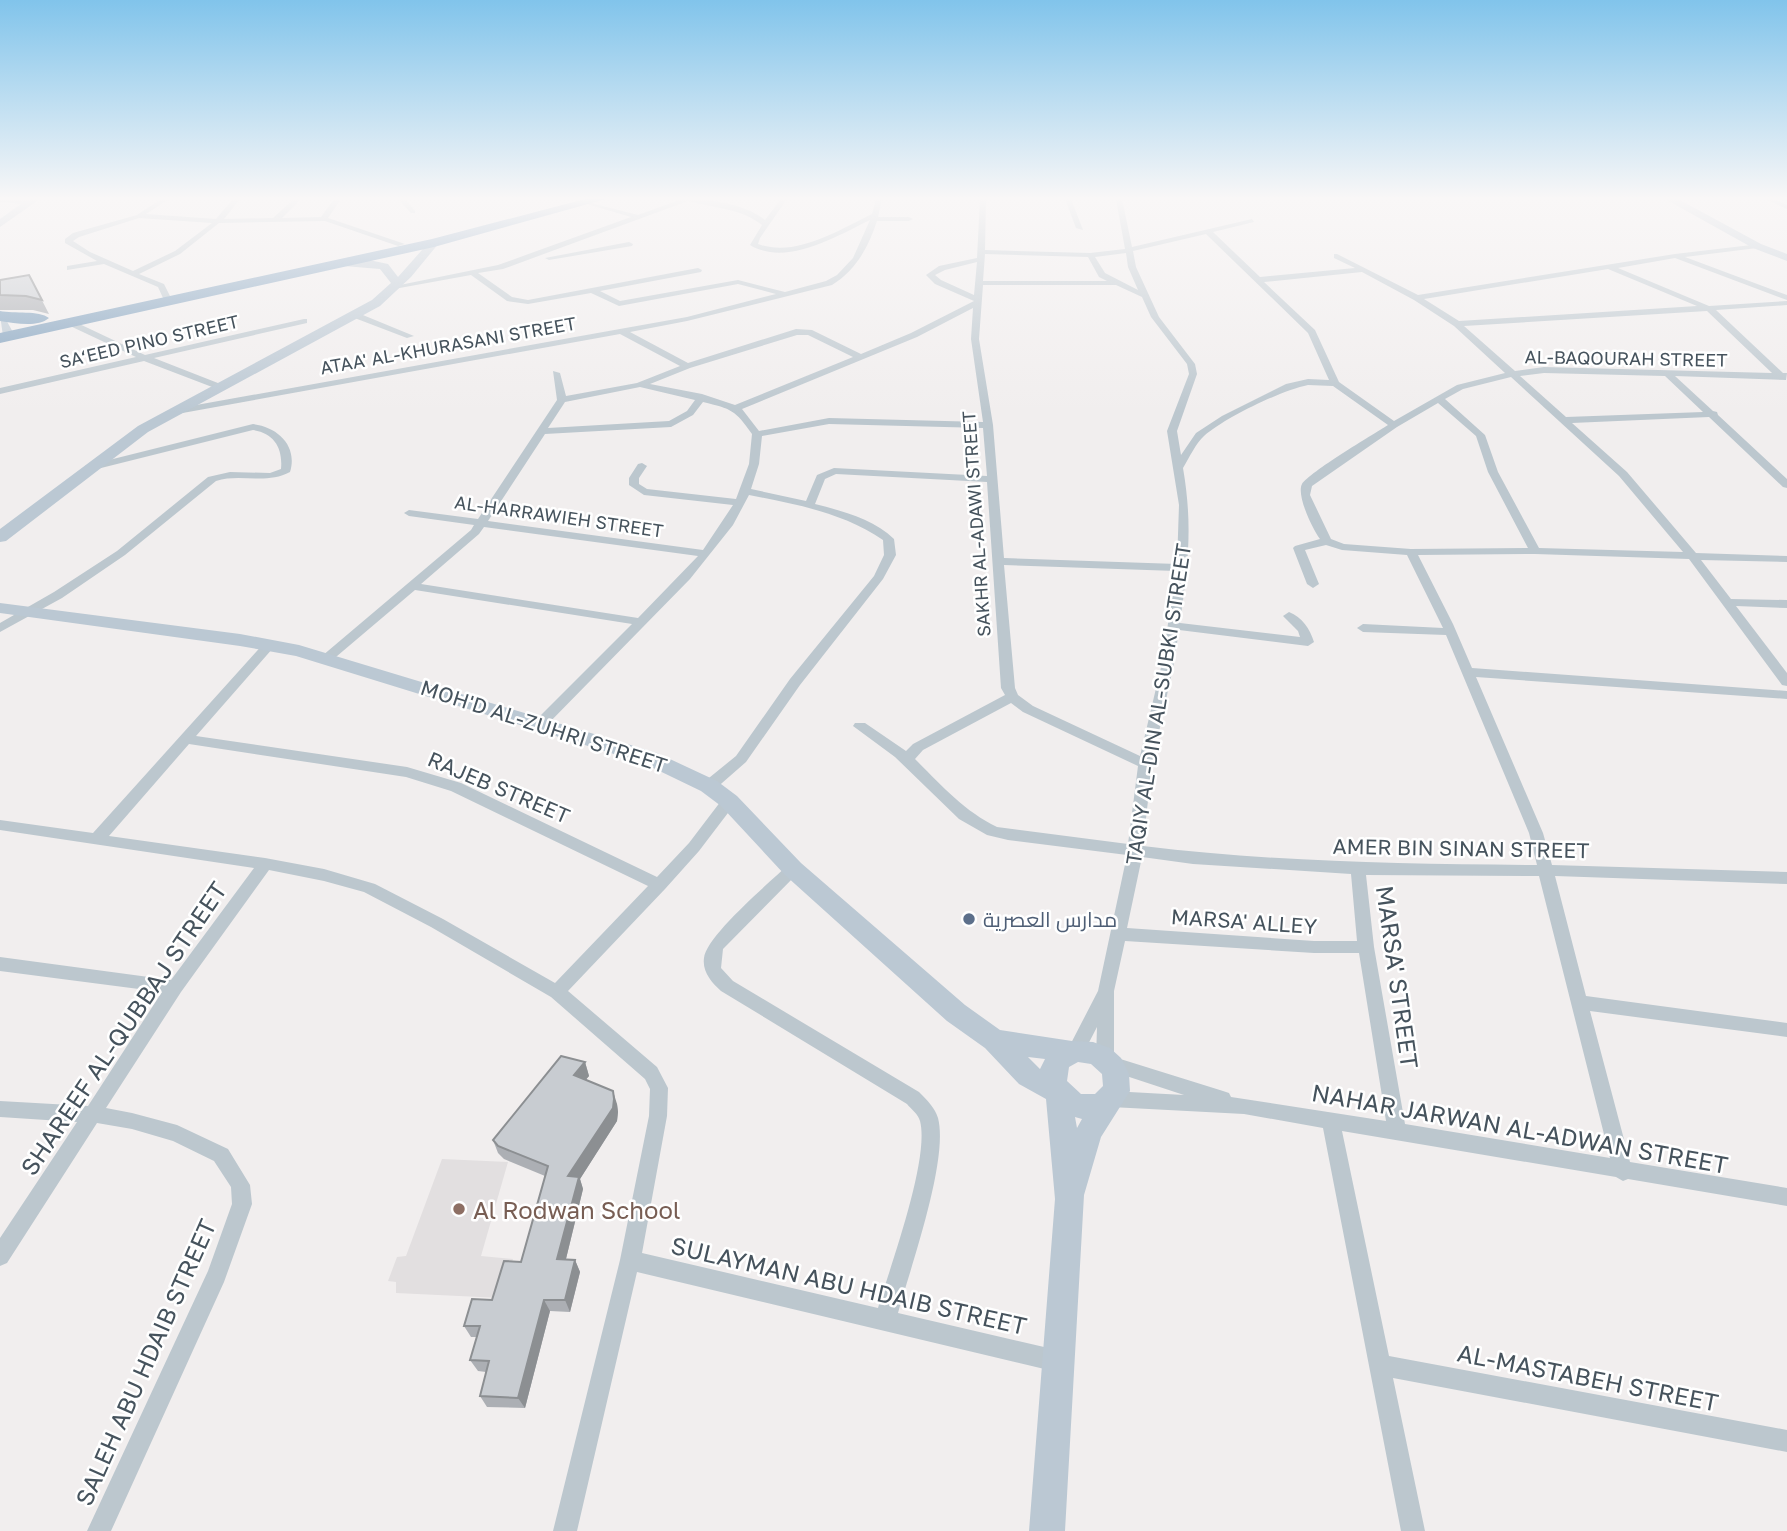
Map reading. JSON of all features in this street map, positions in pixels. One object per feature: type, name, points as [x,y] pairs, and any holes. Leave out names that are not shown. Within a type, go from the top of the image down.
[{"type":"highway","points":[[2,329],[18,319],[71,320],[281,270]]},
{"type":"highway","points":[[2,329],[71,320],[308,270]]},
{"type":"street","points":[[127,270],[161,286],[166,296]]},
{"type":"street","points":[[134,273],[141,270]]},
{"type":"street","points":[[388,270],[396,286]]},
{"type":"street","points":[[1,535],[126,441],[220,387],[355,316],[396,286],[410,270]]},
{"type":"street","points":[[396,286],[487,270]]},
{"type":"street","points":[[474,274],[515,301],[539,300],[696,270]]},
{"type":"street","name":"ATAA' AL-KHURASANI STREET","points":[[177,411],[714,313],[829,282],[844,275],[847,270]]},
{"type":"street","points":[[938,270],[930,275],[978,300]]},
{"type":"street","name":"SAKHR AL-ADAWI STREET","points":[[981,270],[976,348],[988,425],[1000,561],[1005,672],[1012,696]]},
{"type":"street","points":[[1098,270],[1116,283],[1145,296]]},
{"type":"street","points":[[1134,270],[1145,296]]},
{"type":"street","points":[[1246,270],[1314,335],[1335,383],[1394,425]]},
{"type":"street","points":[[1256,281],[1359,270]]},
{"type":"street","points":[[1364,270],[1417,298],[1457,324],[1633,484],[1694,558],[1787,682]]},
{"type":"street","points":[[1417,298],[1588,270]]},
{"type":"street","points":[[1617,270],[1710,309],[1785,377]]},
{"type":"street","points":[[1711,270],[1787,301]]},
{"type":"street","points":[[593,290],[619,304],[738,282],[785,294]]},
{"type":"street","points":[[980,283],[1116,283]]},
{"type":"street","name":"TAQIY AL-DIN AL-SUBKI STREET","points":[[1108,1061],[1106,991],[1135,852],[1145,764],[1174,626],[1182,568],[1185,518],[1172,438],[1173,423],[1192,380],[1193,371],[1186,357],[1155,317],[1145,296]]},
{"type":"street","points":[[735,408],[936,325],[978,300]]},
{"type":"street","points":[[1457,324],[1710,309],[1787,301]]},
{"type":"street","points":[[355,316],[410,335]]},
{"type":"street","points":[[71,320],[145,358],[220,387]]},
{"type":"street","name":"SA‘EED PINO STREET","points":[[0,391],[304,321]]},
{"type":"street","points":[[620,330],[687,366]]},
{"type":"street","points":[[326,659],[463,545],[482,524],[562,400],[639,385],[687,366],[800,331],[809,332],[859,356]]},
{"type":"street","name":"AL-BAQOURAH STREET","points":[[1327,541],[1306,502],[1307,485],[1394,425],[1439,398],[1474,382],[1512,373],[1559,370],[1785,377]]},
{"type":"street","points":[[556,373],[562,400]]},
{"type":"street","points":[[1667,373],[1787,485]]},
{"type":"street","points":[[1178,468],[1199,435],[1225,418],[1289,386],[1308,382],[1335,383]]},
{"type":"street","points":[[539,725],[686,577],[705,554],[743,497],[754,463],[757,434],[735,408],[702,397],[639,385]]},
{"type":"street","points":[[542,431],[661,426],[681,420],[702,397]]},
{"type":"street","points":[[1439,398],[1480,435],[1493,472],[1535,551]]},
{"type":"street","points":[[1565,420],[1714,414]]},
{"type":"street","points":[[757,434],[829,421],[988,425]]},
{"type":"street","points":[[0,628],[58,595],[121,553],[212,479],[226,475],[277,475],[286,470],[288,459],[282,441],[263,427],[242,429],[88,469]]},
{"type":"street","points":[[642,466],[634,478],[634,485],[644,492],[743,497],[809,506],[880,533],[888,539],[891,547],[887,564],[795,682],[741,759],[709,786]]},
{"type":"street","points":[[809,506],[821,477],[834,471],[992,479]]},
{"type":"street","name":"AL-HARRAWIEH STREET","points":[[409,513],[705,554]]},
{"type":"street","points":[[1313,584],[1299,548],[1327,541],[1354,549],[1411,552],[1535,551],[1787,559]]},
{"type":"street","points":[[1411,552],[1468,672],[1536,833],[1604,1088],[1623,1172]]},
{"type":"street","points":[[1000,561],[1182,568]]},
{"type":"street","points":[[414,586],[641,622]]},
{"type":"street","points":[[1726,602],[1787,604]]},
{"type":"street","name":"MOH'D AL-ZUHRI STREET","points":[[0,608],[269,645],[326,659],[650,758],[709,786],[729,801],[793,869],[956,1013],[994,1040],[1029,1076],[1058,1093]]},
{"type":"street","points":[[1174,626],[1308,642],[1310,640],[1304,630],[1289,616]]},
{"type":"street","points":[[1363,628],[1450,632]]},
{"type":"street","points":[[97,839],[269,645]]},
{"type":"street","points":[[1468,672],[1787,695]]},
{"type":"street","points":[[906,759],[918,747],[1012,696],[1028,709],[1145,764]]},
{"type":"street","name":"AMER BIN SINAN STREET","points":[[860,726],[906,759],[918,773],[982,828],[1001,834],[1135,852],[1358,869],[1787,878]]},
{"type":"street","name":"RAJEB STREET","points":[[187,739],[407,772],[467,792],[660,885]]},
{"type":"street","points":[[557,992],[660,885],[694,847],[729,801]]},
{"type":"street","points":[[0,825],[265,864],[349,882],[386,895],[557,992],[651,1073],[659,1088],[658,1116],[630,1260],[565,1531]]},
{"type":"street","name":"SHAREEF AL-QUBBAJ STREET","points":[[0,1256],[175,987],[265,864]]},
{"type":"street","points":[[793,869],[716,945],[710,957],[711,966],[716,977],[727,986],[913,1098],[929,1117],[931,1136],[927,1166],[885,1321]]},
{"type":"street","name":"MARSA' STREET","points":[[1358,869],[1366,947],[1397,1133]]},
{"type":"street","name":"MARSA' ALLEY","points":[[1119,934],[1314,947],[1366,947]]},
{"type":"street","points":[[0,964],[175,987]]},
{"type":"street","name":"TAQIY AL-DIN AL-SUBKI STREET","points":[[1073,1052],[1106,991]]},
{"type":"street","points":[[1579,1002],[1787,1030]]},
{"type":"street","name":"MOH'D AL-ZUHRI STREET","points":[[994,1040],[1073,1052]]},
{"type":"street","points":[[1047,1531],[1070,1199],[1088,1134],[1118,1082],[1108,1061],[1096,1053],[1073,1052],[1062,1056],[1053,1068],[1070,1199]]},
{"type":"street","name":"NAHAR JARWAN AL-ADWAN STREET","points":[[1108,1061],[1244,1106],[1787,1198]]},
{"type":"street","points":[[1058,1093],[1081,1107],[1094,1107],[1109,1101]]},
{"type":"street","name":"NAHAR JARWAN AL-ADWAN STREET","points":[[1109,1101],[1244,1106]]},
{"type":"street","name":"SALEH ABU HDAIB STREET","points":[[0,1109],[90,1114],[132,1121],[177,1134],[221,1155],[240,1185],[242,1205],[217,1275],[99,1531]]},
{"type":"street","points":[[1331,1122],[1413,1531]]},
{"type":"street","name":"SULAYMAN ABU HDAIB STREET","points":[[630,1260],[1057,1361]]},
{"type":"street","name":"AL-MASTABEH STREET","points":[[1380,1365],[1787,1441]]},
{"type":"shaded area","name":"Al Rodwan School","points":[[442,1159],[508,1162],[481,1256],[513,1259],[501,1298],[396,1293],[396,1282],[388,1281],[397,1257],[406,1256]]},
{"type":"building","points":[[29,275],[42,300],[0,295],[0,280]]},
{"type":"building","points":[[561,1056],[585,1062],[574,1075],[613,1091],[613,1108],[568,1176],[579,1177],[557,1259],[575,1260],[565,1300],[544,1300],[518,1398],[480,1396],[489,1361],[470,1360],[480,1326],[464,1326],[472,1299],[492,1300],[504,1261],[521,1262],[548,1166],[498,1146],[493,1140]]},
{"type":"place","name":"مدارس العصرية","points":[[969,919]]},
{"type":"place","name":"Al Rodwan School","points":[[459,1209]]}]
